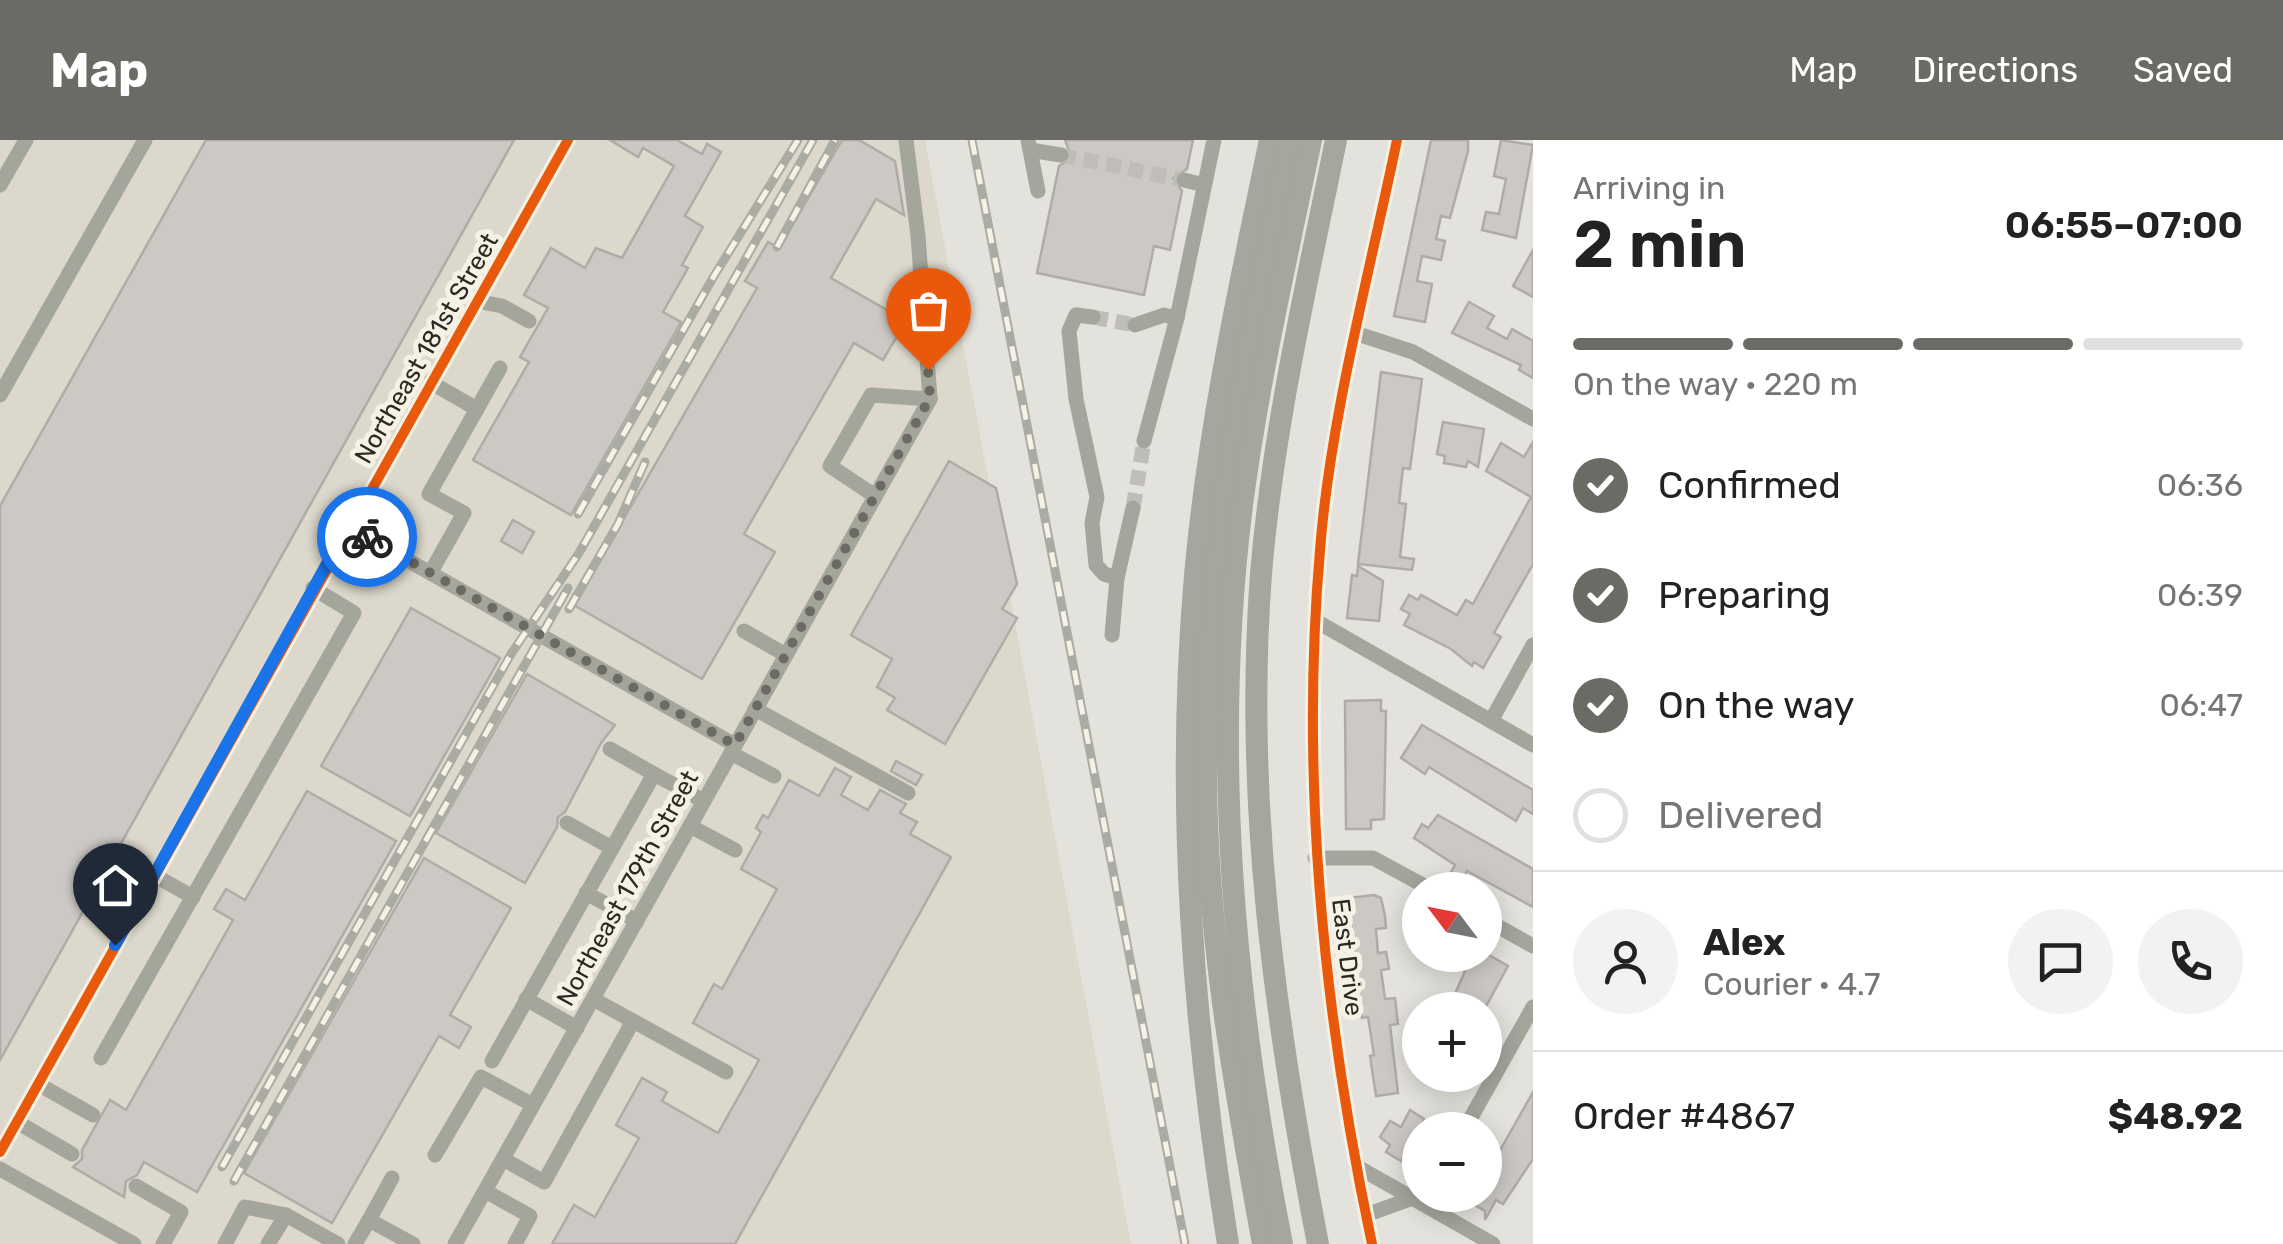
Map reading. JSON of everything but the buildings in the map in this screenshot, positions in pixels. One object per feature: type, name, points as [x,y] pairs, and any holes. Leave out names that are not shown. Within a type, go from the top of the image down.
[{"type":"highway","points":[[1228,1244],[1208,1118],[1192,968],[1187,711],[1194,588],[1210,460],[1270,140]]},
{"type":"highway","points":[[1263,1244],[1222,997],[1206,764],[1217,568],[1230,454],[1290,140]]},
{"type":"highway","points":[[1282,1244],[1240,993],[1227,761],[1231,628],[1242,504],[1311,140]]},
{"type":"highway","points":[[1318,1244],[1274,997],[1261,878],[1256,669],[1261,572],[1278,443],[1336,140]]},
{"type":"street","points":[[0,185],[26,140]]},
{"type":"street","points":[[0,395],[144,140]]},
{"type":"street","name":"Northeast 181st Street","points":[[0,1152],[313,588],[568,140]]},
{"type":"street","points":[[875,496],[830,466],[871,395],[930,398],[920,254],[906,140]]},
{"type":"street","points":[[1144,442],[1177,318],[1214,140]]},
{"type":"street","name":"East Drive","points":[[1372,1244],[1356,1166],[1315,858],[1316,621],[1320,546],[1397,140]]},
{"type":"street","points":[[1038,191],[1029,145],[1062,155]]},
{"type":"street","points":[[1184,180],[1204,185]]},
{"type":"street","points":[[476,302],[502,306],[529,322]]},
{"type":"street","points":[[1092,317],[1076,315],[1069,331],[1076,399],[1097,498],[1092,523],[1096,565],[1104,574],[1117,578]]},
{"type":"street","points":[[1135,325],[1164,315],[1177,318]]},
{"type":"street","points":[[1358,334],[1414,352],[1533,419]]},
{"type":"street","points":[[431,572],[464,513],[430,494],[500,368]]},
{"type":"street","points":[[430,382],[477,409]]},
{"type":"street","name":"Northeast 179th Street","points":[[456,1244],[930,398]]},
{"type":"street","points":[[1112,636],[1117,578],[1132,508]]},
{"type":"street","points":[[348,526],[774,776]]},
{"type":"street","points":[[101,1058],[354,613],[313,588]]},
{"type":"street","points":[[1316,621],[1533,745]]},
{"type":"street","points":[[744,630],[786,655]]},
{"type":"street","points":[[1492,721],[1533,645]]},
{"type":"street","points":[[755,709],[908,792]]},
{"type":"street","points":[[610,749],[704,801]]},
{"type":"street","points":[[492,1061],[654,774]]},
{"type":"street","points":[[568,823],[612,848]]},
{"type":"street","points":[[690,826],[735,850]]},
{"type":"street","points":[[1315,858],[1373,858],[1402,874]]},
{"type":"street","points":[[154,875],[193,897]]},
{"type":"street","points":[[586,893],[637,920]]},
{"type":"street","points":[[1502,929],[1533,946]]},
{"type":"street","points":[[526,999],[577,1028]]},
{"type":"street","points":[[592,999],[726,1072]]},
{"type":"street","points":[[1474,1112],[1533,1007]]},
{"type":"street","points":[[503,1159],[544,1182],[633,1022]]},
{"type":"street","points":[[435,1154],[481,1077],[533,1105]]},
{"type":"street","points":[[38,1084],[93,1115]]},
{"type":"street","points":[[16,1122],[72,1154]]},
{"type":"street","points":[[1356,1166],[1402,1189]]},
{"type":"street","points":[[0,1170],[106,1237],[134,1244]]},
{"type":"street","points":[[355,1244],[392,1178]]},
{"type":"street","points":[[136,1186],[181,1212],[164,1244]]},
{"type":"street","points":[[485,1192],[530,1216],[514,1244]]},
{"type":"street","points":[[1366,1215],[1402,1205]]},
{"type":"street","points":[[224,1244],[245,1206],[286,1215],[314,1238],[338,1244]]},
{"type":"street","points":[[1442,1212],[1493,1244]]},
{"type":"street","points":[[268,1244],[286,1215]]},
{"type":"street","points":[[368,1220],[413,1244]]},
{"type":"shaded area","points":[[0,140],[925,140],[1131,1244],[0,1244]]},
{"type":"tunnel","points":[[1061,155],[1184,180]]},
{"type":"tunnel","points":[[1093,317],[1135,325]]},
{"type":"tunnel","points":[[1133,508],[1144,441]]},
{"type":"railway","points":[[578,514],[714,276],[798,140]]},
{"type":"railway","points":[[222,1167],[511,654],[579,553],[813,140]]},
{"type":"railway","points":[[777,247],[835,140]]},
{"type":"railway","points":[[972,140],[1185,1244]]},
{"type":"railway","points":[[569,609],[618,524],[645,462]]},
{"type":"railway","points":[[234,1181],[568,588]]},
{"type":"cycle path","points":[[0,1152],[568,140]]},
{"type":"cycle path","points":[[1372,1244],[1329,986],[1320,899],[1313,724],[1320,550],[1332,449],[1397,140]]},
{"type":"way so far","points":[[367,537],[735,745],[930,398],[928,370]]},
{"type":"route","points":[[115,945],[348,526],[367,537]]}]
